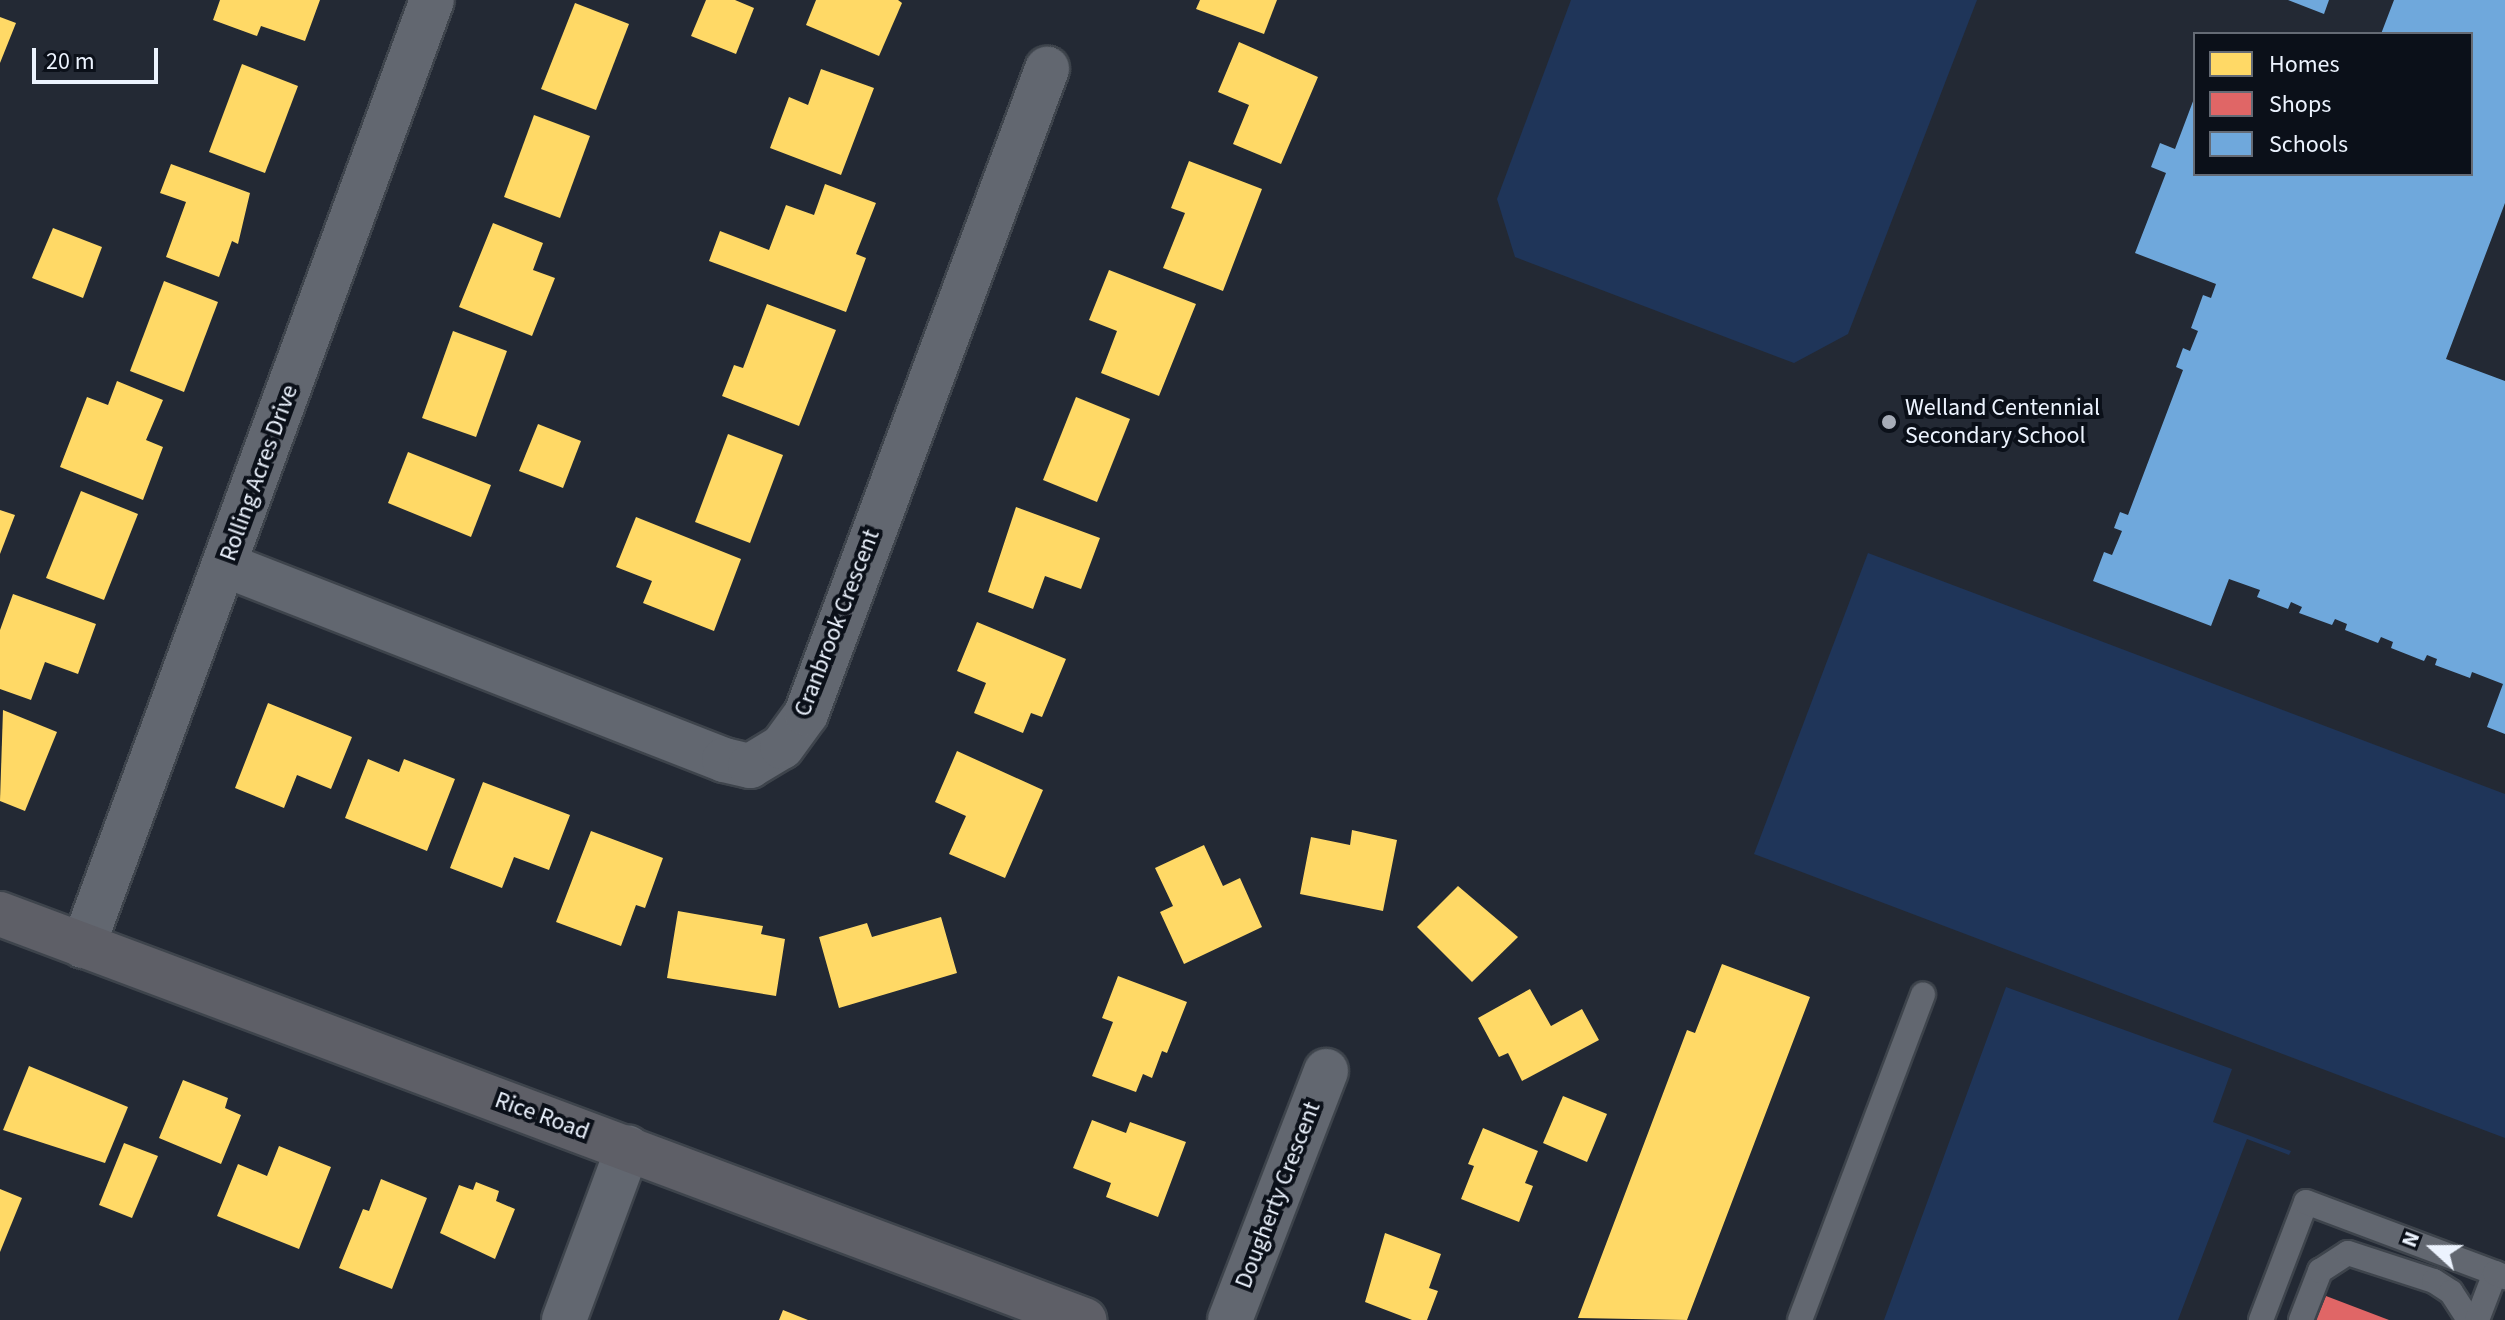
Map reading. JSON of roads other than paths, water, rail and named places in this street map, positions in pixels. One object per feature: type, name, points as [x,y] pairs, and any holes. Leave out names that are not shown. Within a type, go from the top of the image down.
[{"type":"main road","name":"Rice Road","points":[[0,914],[1084,1320]]},
{"type":"street","name":"Rolling Acres Drive","points":[[83,946],[432,0]]},
{"type":"street","name":"Cranbrook Crescent","points":[[225,565],[724,760],[750,766],[782,747],[806,714],[1047,69]]},
{"type":"street","name":"Dougherty Crescent","points":[[1230,1320],[1326,1071]]},
{"type":"street","points":[[564,1320],[628,1148]]},
{"type":"lane","points":[[1800,1320],[1923,994]]},
{"type":"lane","points":[[2261,1320],[2306,1202],[2500,1275],[2477,1320]]},
{"type":"lane","points":[[2301,1320],[2320,1271],[2348,1253],[2434,1281],[2451,1292],[2469,1320]]},
{"type":"place","name":"Welland Centennial Secondary School","points":[[1889,422]]}]
